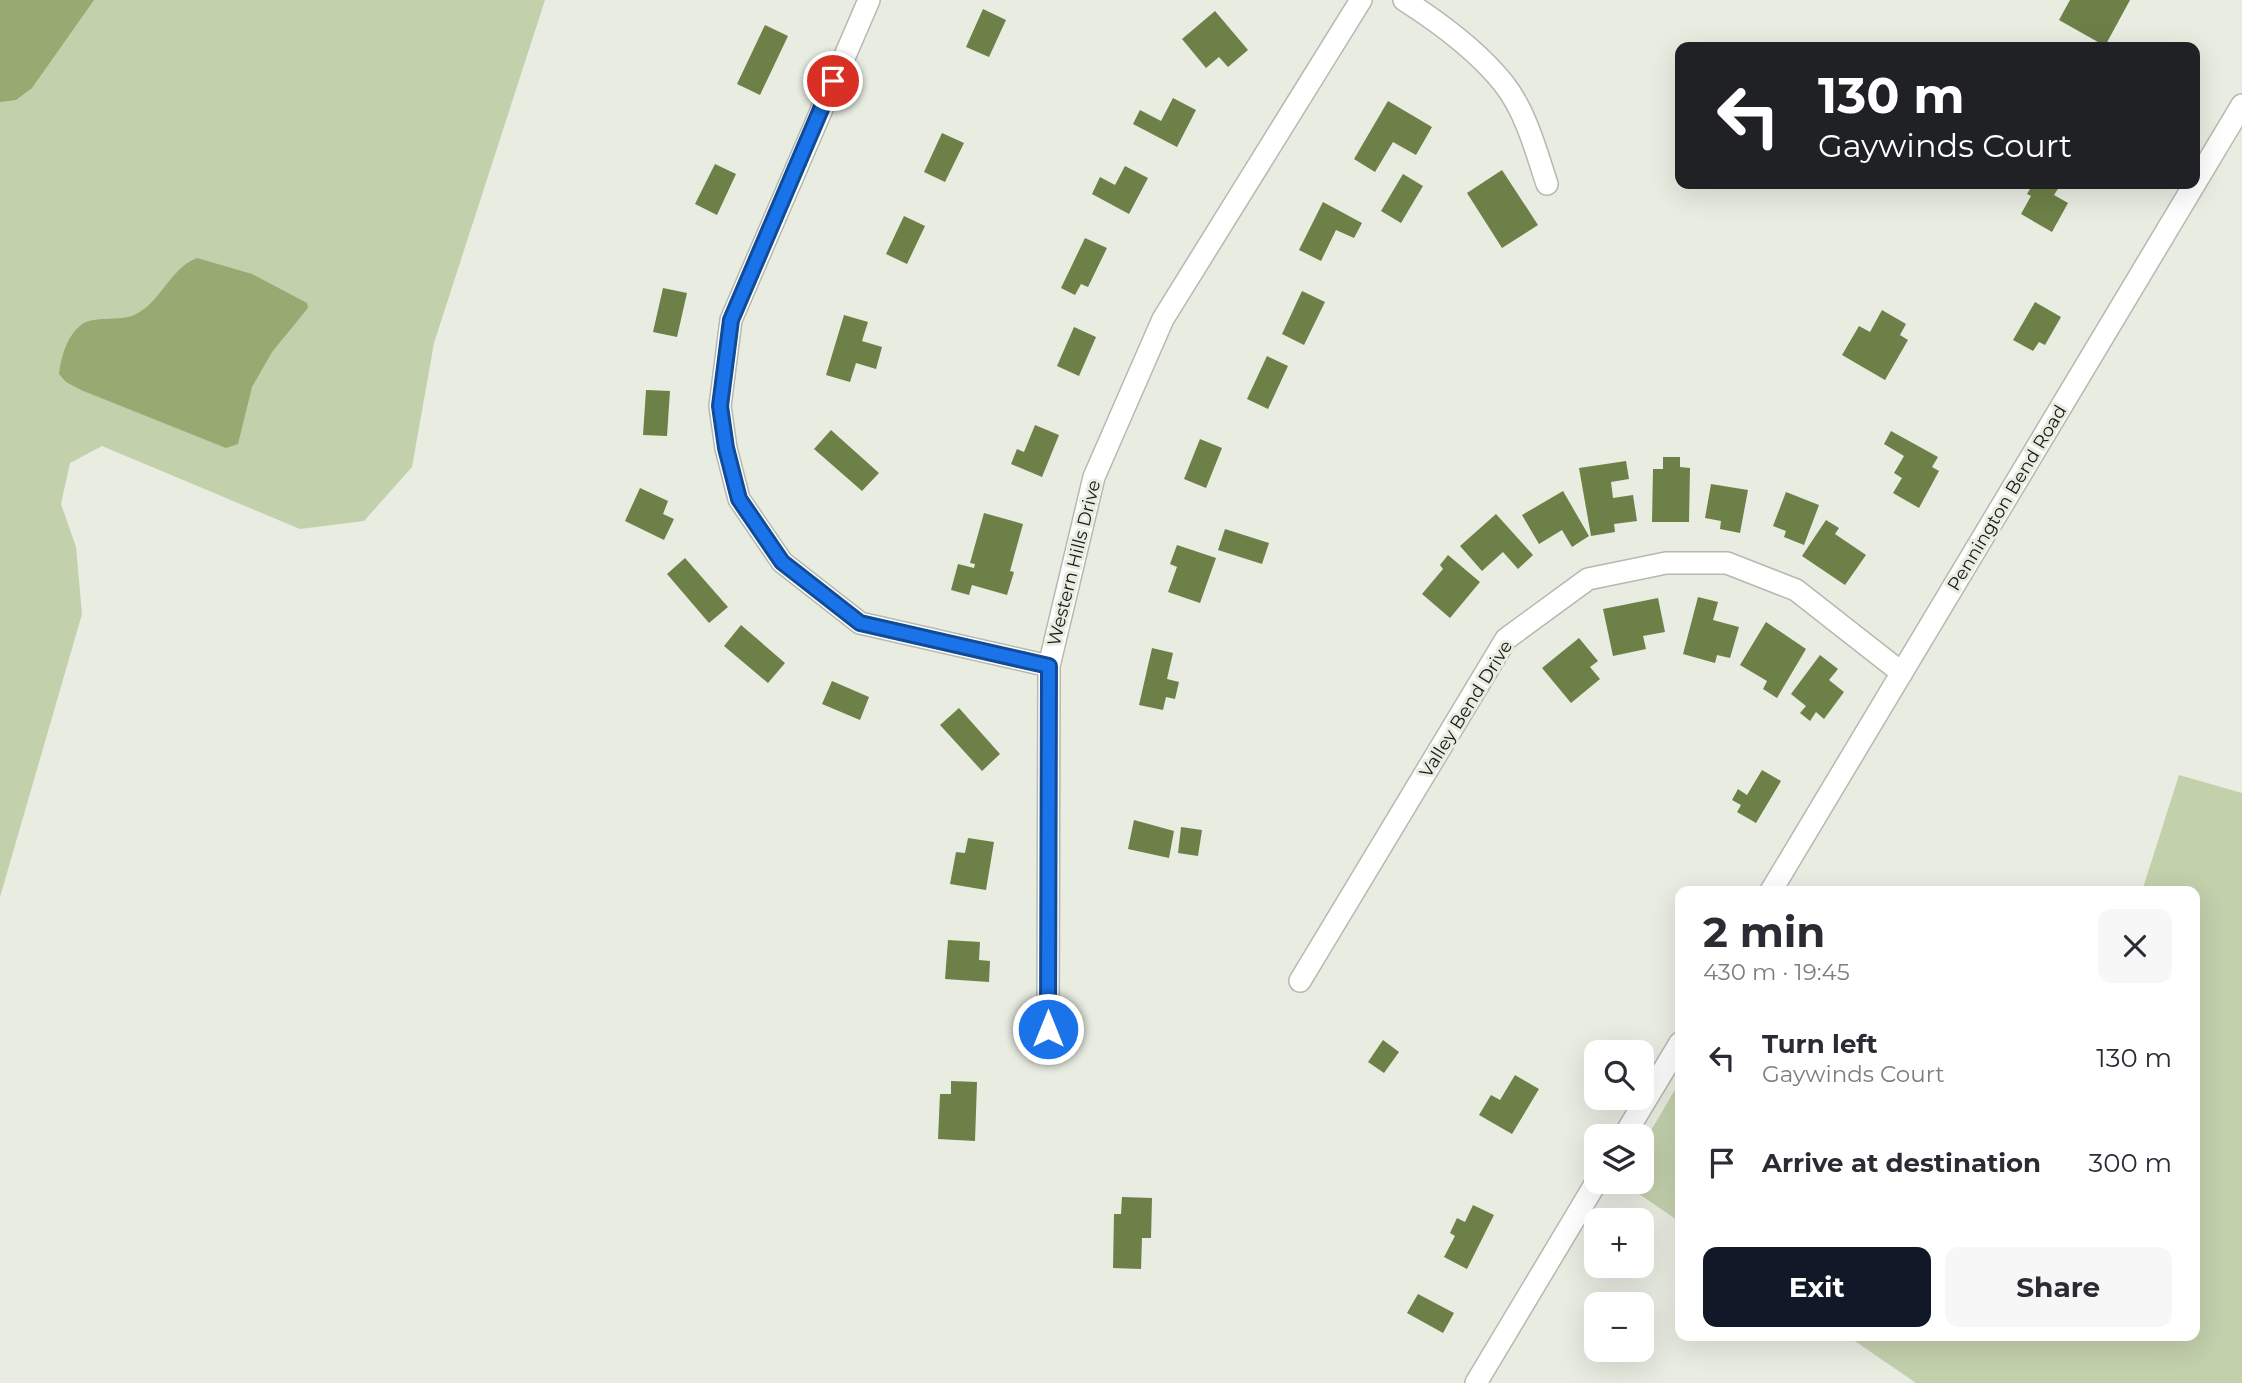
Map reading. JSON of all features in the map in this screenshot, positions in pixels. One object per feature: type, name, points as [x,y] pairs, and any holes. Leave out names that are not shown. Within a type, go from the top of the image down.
[{"type":"street","points":[[869,0],[731,320],[720,406],[739,499],[782,562],[860,623],[1049,666]]},
{"type":"street","name":"Western Hills Drive","points":[[1048,1029],[1049,666],[1094,477],[1163,319],[1361,0]]},
{"type":"street","points":[[1404,0],[1468,47],[1505,85],[1530,135],[1547,184]]},
{"type":"street","name":"Pennington Bend Road","points":[[2200,175],[2242,105]]},
{"type":"street","name":"Pennington Bend Road","points":[[1774,886],[2192,189]]},
{"type":"street","name":"Valley Bend Drive","points":[[1300,981],[1506,639],[1588,579],[1666,563],[1727,563],[1796,590],[1902,673]]},
{"type":"street","points":[[1632,1124],[1675,1051]]},
{"type":"street","points":[[1476,1383],[1589,1194]]},
{"type":"shaded area","points":[[0,0],[545,0],[434,343],[412,467],[364,521],[300,529],[102,446],[70,463],[61,504],[76,547],[82,614],[0,897]]},
{"type":"shaded area","points":[[0,0],[94,0],[32,88],[16,100],[0,102]]},
{"type":"shaded area","points":[[197,258],[252,274],[307,303],[308,308],[272,352],[252,387],[238,444],[226,448],[81,390],[66,382],[59,374],[66,347],[81,325],[93,320],[134,315],[143,310],[180,269]]},
{"type":"shaded area","points":[[2179,775],[2242,793],[2242,1383],[1916,1383],[1855,1341],[2200,1341],[2200,886],[2144,886]]},
{"type":"shaded area","points":[[1675,1090],[1675,1219],[1639,1194],[1654,1194],[1654,1125]]},
{"type":"building","points":[[2070,0],[2130,0],[2107,42],[2098,42],[2059,20]]},
{"type":"building","points":[[983,9],[1006,20],[989,57],[966,47]]},
{"type":"building","points":[[1215,11],[1248,50],[1228,67],[1219,57],[1206,68],[1182,39]]},
{"type":"building","points":[[765,25],[788,36],[760,95],[737,84]]},
{"type":"building","points":[[1173,98],[1196,110],[1177,147],[1133,124],[1140,110],[1161,121]]},
{"type":"building","points":[[1388,101],[1432,127],[1416,155],[1393,142],[1375,172],[1354,159]]},
{"type":"building","points":[[942,133],[964,143],[945,182],[924,172]]},
{"type":"building","points":[[715,164],[736,174],[717,215],[695,204]]},
{"type":"building","points":[[1125,166],[1148,178],[1129,214],[1092,194],[1100,177],[1115,185]]},
{"type":"building","points":[[1502,170],[1538,225],[1502,248],[1467,193]]},
{"type":"building","points":[[1403,174],[1423,186],[1401,223],[1381,211]]},
{"type":"building","points":[[2030,189],[2058,189],[2054,195],[2068,203],[2052,232],[2021,214],[2031,196],[2027,194]]},
{"type":"building","points":[[1323,202],[1362,223],[1354,238],[1336,230],[1321,261],[1299,250]]},
{"type":"building","points":[[904,216],[925,226],[907,264],[886,254]]},
{"type":"building","points":[[1085,238],[1107,248],[1088,287],[1081,284],[1075,295],[1061,288]]},
{"type":"building","points":[[663,288],[687,293],[677,337],[653,332]]},
{"type":"building","points":[[1302,291],[1325,302],[1304,345],[1282,334]]},
{"type":"building","points":[[2035,302],[2061,317],[2045,345],[2039,342],[2033,351],[2013,340]]},
{"type":"building","points":[[1882,310],[1906,324],[1900,335],[1908,340],[1885,380],[1842,355],[1859,326],[1870,332]]},
{"type":"building","points":[[844,315],[868,322],[862,341],[882,347],[876,369],[856,363],[850,382],[826,375]]},
{"type":"building","points":[[1074,327],[1096,337],[1079,376],[1057,366]]},
{"type":"building","points":[[1267,356],[1288,366],[1268,409],[1247,399]]},
{"type":"building","points":[[646,390],[670,391],[667,436],[643,435]]},
{"type":"building","points":[[1035,425],[1059,435],[1042,477],[1011,464],[1017,449],[1024,452]]},
{"type":"building","points":[[831,430],[879,473],[862,491],[814,449]]},
{"type":"building","points":[[1891,431],[1938,457],[1932,467],[1939,471],[1919,508],[1893,493],[1902,478],[1894,473],[1904,456],[1884,444]]},
{"type":"building","points":[[1200,439],[1222,448],[1206,488],[1184,479]]},
{"type":"building","points":[[1663,457],[1680,457],[1680,467],[1690,468],[1689,522],[1652,522],[1653,469],[1663,469]]},
{"type":"building","points":[[1626,461],[1629,479],[1611,482],[1613,498],[1633,495],[1637,521],[1614,524],[1615,532],[1591,536],[1579,468]]},
{"type":"building","points":[[1711,484],[1748,490],[1740,533],[1720,529],[1721,521],[1705,518]]},
{"type":"building","points":[[640,488],[668,501],[663,514],[674,519],[664,540],[625,521]]},
{"type":"building","points":[[1563,491],[1589,536],[1572,547],[1562,530],[1539,544],[1522,515]]},
{"type":"building","points":[[1786,492],[1819,505],[1804,545],[1784,537],[1786,531],[1773,526]]},
{"type":"building","points":[[984,513],[1023,524],[1010,571],[1014,572],[1007,595],[972,585],[969,595],[951,590],[958,564],[974,568],[975,564],[970,563]]},
{"type":"building","points":[[1496,514],[1533,555],[1518,569],[1503,552],[1482,571],[1460,546]]},
{"type":"building","points":[[1826,520],[1839,528],[1835,534],[1866,555],[1845,585],[1802,556]]},
{"type":"building","points":[[1225,529],[1269,543],[1262,564],[1218,550]]},
{"type":"building","points":[[1177,545],[1216,558],[1200,603],[1168,592],[1177,567],[1170,564]]},
{"type":"building","points":[[1448,555],[1480,582],[1450,618],[1422,594],[1443,569],[1440,565]]},
{"type":"building","points":[[685,558],[728,607],[709,623],[667,574]]},
{"type":"building","points":[[1698,597],[1718,602],[1713,620],[1739,627],[1730,658],[1717,655],[1715,663],[1683,654]]},
{"type":"building","points":[[1658,598],[1665,632],[1643,636],[1646,649],[1613,656],[1603,609]]},
{"type":"building","points":[[1766,622],[1806,649],[1777,698],[1763,689],[1767,681],[1740,665]]},
{"type":"building","points":[[741,625],[785,663],[768,683],[724,646]]},
{"type":"building","points":[[1579,638],[1598,661],[1590,667],[1600,679],[1571,703],[1542,668]]},
{"type":"building","points":[[1152,648],[1173,653],[1167,679],[1179,682],[1175,699],[1166,697],[1163,710],[1139,705]]},
{"type":"building","points":[[1820,655],[1838,669],[1829,680],[1844,692],[1824,719],[1816,712],[1810,721],[1800,713],[1806,706],[1791,694]]},
{"type":"building","points":[[832,681],[869,697],[860,720],[822,704]]},
{"type":"building","points":[[959,708],[1000,754],[982,771],[940,725]]},
{"type":"building","points":[[1762,770],[1781,781],[1756,823],[1737,812],[1741,805],[1732,800],[1738,789],[1747,795]]},
{"type":"building","points":[[1134,820],[1174,831],[1169,858],[1128,849]]},
{"type":"building","points":[[1181,827],[1202,830],[1198,856],[1178,853]]},
{"type":"building","points":[[968,838],[994,842],[986,890],[950,884],[956,852],[965,853]]},
{"type":"building","points":[[948,940],[980,942],[979,960],[990,961],[989,982],[945,979]]},
{"type":"building","points":[[1383,1040],[1399,1052],[1384,1073],[1368,1062]]},
{"type":"building","points":[[1515,1075],[1539,1089],[1512,1134],[1479,1115],[1491,1095],[1500,1100]]},
{"type":"building","points":[[951,1081],[977,1082],[975,1141],[938,1139],[940,1094],[951,1094]]},
{"type":"building","points":[[1122,1197],[1152,1198],[1151,1238],[1142,1238],[1141,1269],[1113,1268],[1114,1214],[1121,1214]]},
{"type":"building","points":[[1473,1205],[1494,1215],[1467,1269],[1444,1257],[1455,1236],[1450,1233],[1457,1218],[1465,1222]]},
{"type":"building","points":[[1418,1294],[1454,1313],[1443,1333],[1407,1313]]},
{"type":"route","points":[[833,81],[731,320],[720,406],[726,448],[739,499],[782,562],[860,623],[1049,666],[1048,1029]]}]
